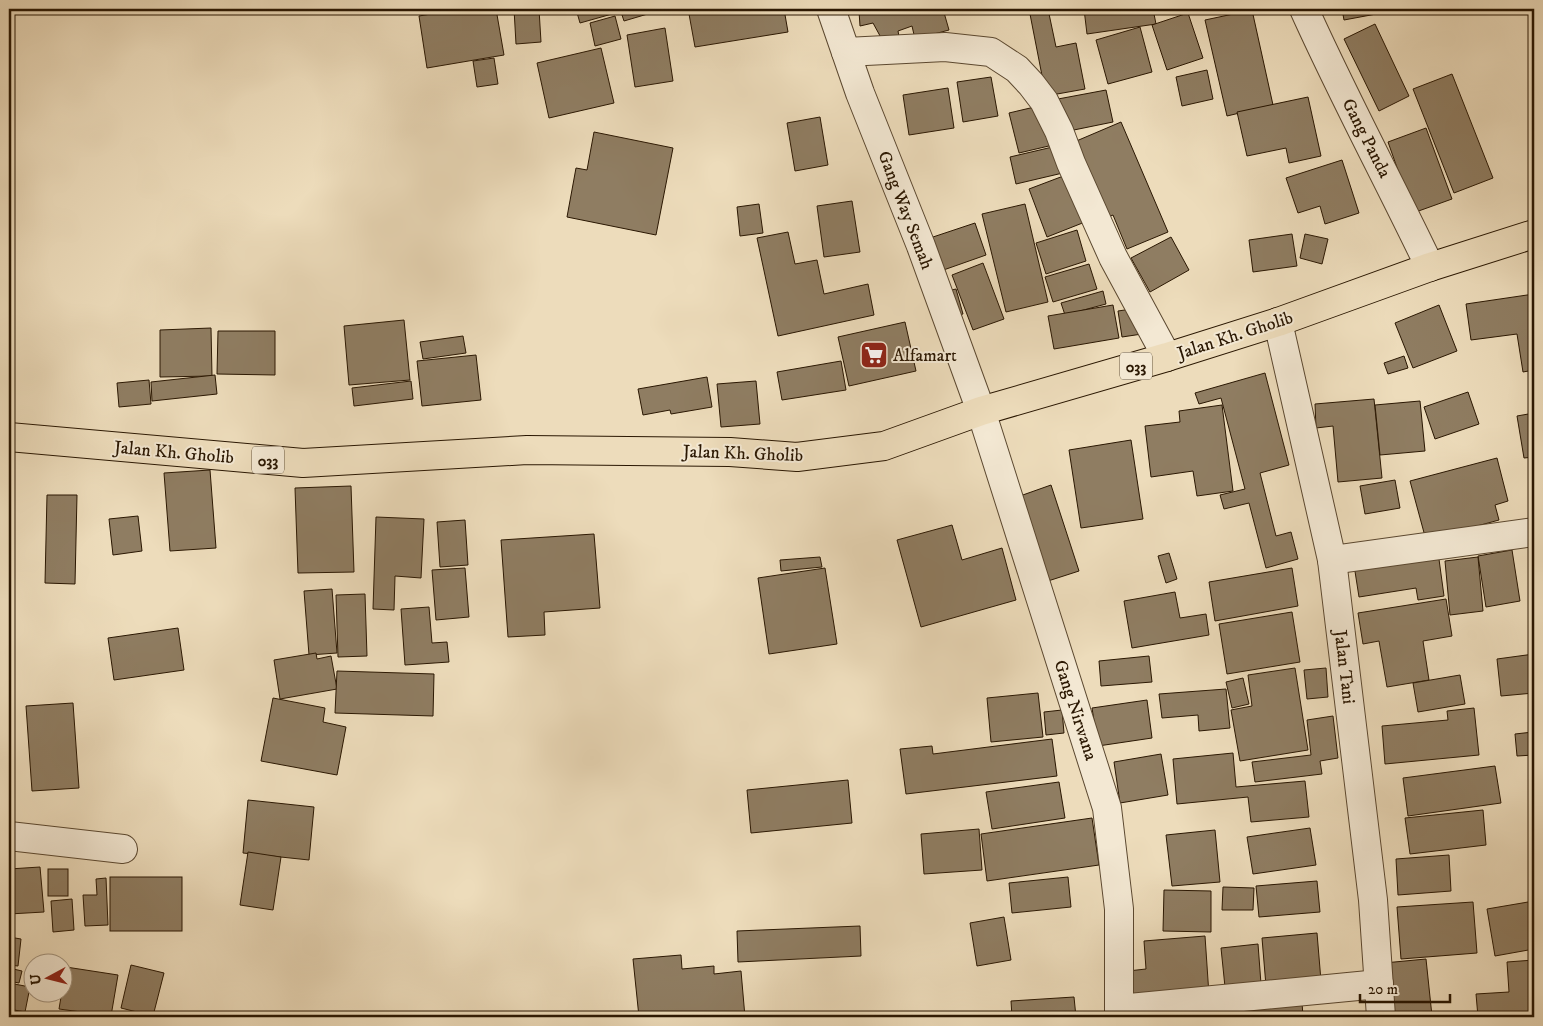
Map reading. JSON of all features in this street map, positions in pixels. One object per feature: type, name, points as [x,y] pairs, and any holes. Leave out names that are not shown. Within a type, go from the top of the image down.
[{"type":"main road","name":"Jalan Kh. Gholib","points":[[9,437],[303,463],[527,450],[730,452],[797,457],[884,446],[981,411],[1278,322],[1430,267],[1534,234]]},
{"type":"street","name":"Gang Way Semah","points":[[831,9],[860,93],[921,246],[981,411]]},
{"type":"street","name":"Gang Panda","points":[[1304,9],[1332,71],[1392,187],[1430,267]]},
{"type":"street","points":[[846,52],[945,47],[991,52],[1017,70],[1044,101],[1060,131],[1071,163],[1113,257],[1166,357]]},
{"type":"street","name":"Jalan Tani","points":[[1278,322],[1332,560],[1374,900],[1381,1017]]},
{"type":"street","name":"Gang Nirwana","points":[[981,411],[1107,808],[1120,909],[1119,1013]]},
{"type":"street","points":[[1332,560],[1534,532]]},
{"type":"street","points":[[9,836],[123,849]]},
{"type":"street","points":[[1119,1013],[1379,984]]},
{"type":"building","points":[[461,9],[496,9],[504,55],[427,68],[419,16]]},
{"type":"building","points":[[514,9],[539,9],[541,42],[516,44]]},
{"type":"building","points":[[576,9],[610,9],[612,14],[580,23]]},
{"type":"building","points":[[620,9],[649,9],[651,13],[624,21]]},
{"type":"building","points":[[719,9],[784,9],[788,32],[695,47],[689,14]]},
{"type":"building","points":[[865,9],[943,9],[949,30],[915,39],[912,26],[898,31],[900,42],[885,45],[873,23],[860,26],[859,11]]},
{"type":"building","points":[[1029,9],[1048,9],[1056,47],[1076,43],[1085,89],[1046,96]]},
{"type":"building","points":[[1084,9],[1153,9],[1156,24],[1087,34]]},
{"type":"building","points":[[1342,9],[1403,9],[1344,20]]},
{"type":"building","points":[[1252,10],[1273,105],[1227,116],[1205,20]]},
{"type":"building","points":[[1188,13],[1203,58],[1167,70],[1152,25]]},
{"type":"building","points":[[615,16],[621,39],[595,46],[590,23]]},
{"type":"building","points":[[1375,24],[1409,96],[1379,111],[1344,39]]},
{"type":"building","points":[[1140,27],[1152,72],[1108,84],[1096,40]]},
{"type":"building","points":[[665,28],[673,81],[635,87],[627,35]]},
{"type":"building","points":[[601,48],[614,103],[549,118],[537,63]]},
{"type":"building","points":[[494,58],[498,84],[477,87],[473,61]]},
{"type":"building","points":[[1207,70],[1213,99],[1182,106],[1176,77]]},
{"type":"building","points":[[1452,74],[1493,178],[1454,193],[1413,89]]},
{"type":"building","points":[[991,77],[998,116],[963,122],[957,82]]},
{"type":"building","points":[[948,88],[954,128],[909,135],[903,95]]},
{"type":"building","points":[[1106,90],[1113,122],[1064,132],[1058,99]]},
{"type":"building","points":[[1308,97],[1321,156],[1289,163],[1286,148],[1247,156],[1237,112]]},
{"type":"building","points":[[1043,105],[1053,145],[1019,153],[1009,113]]},
{"type":"building","points":[[820,117],[828,165],[795,171],[787,123]]},
{"type":"building","points":[[1121,122],[1168,232],[1127,249],[1113,215],[1099,221],[1067,145]]},
{"type":"building","points":[[1426,128],[1452,199],[1413,213],[1388,142]]},
{"type":"building","points":[[594,132],[673,148],[656,235],[567,217],[576,168],[587,170]]},
{"type":"building","points":[[1061,145],[1067,172],[1016,184],[1010,157]]},
{"type":"building","points":[[1342,160],[1359,213],[1325,224],[1320,206],[1298,213],[1286,178]]},
{"type":"building","points":[[1066,175],[1085,222],[1047,237],[1029,189]]},
{"type":"building","points":[[852,201],[860,252],[824,257],[817,206]]},
{"type":"building","points":[[759,204],[763,233],[740,236],[737,207]]},
{"type":"building","points":[[1025,204],[1048,302],[1006,312],[982,214]]},
{"type":"building","points":[[975,223],[986,255],[935,273],[924,240]]},
{"type":"building","points":[[1077,230],[1086,261],[1046,274],[1036,243]]},
{"type":"building","points":[[788,232],[795,264],[817,260],[824,294],[868,284],[874,315],[778,336],[757,238]]},
{"type":"building","points":[[1292,234],[1297,266],[1253,272],[1249,240]]},
{"type":"building","points":[[1305,234],[1328,239],[1322,264],[1300,258]]},
{"type":"building","points":[[1171,237],[1189,270],[1150,292],[1131,258]]},
{"type":"building","points":[[983,263],[1004,319],[973,330],[952,275]]},
{"type":"building","points":[[1089,264],[1097,289],[1053,302],[1045,277]]},
{"type":"building","points":[[956,289],[963,314],[950,317],[943,292]]},
{"type":"building","points":[[1103,291],[1106,304],[1065,315],[1061,303]]},
{"type":"building","points":[[1534,294],[1534,370],[1523,372],[1517,334],[1471,340],[1466,304]]},
{"type":"building","points":[[1113,305],[1119,338],[1054,349],[1048,316]]},
{"type":"building","points":[[1439,305],[1457,351],[1413,368],[1395,323]]},
{"type":"building","points":[[1138,308],[1142,334],[1122,337],[1118,311]]},
{"type":"building","points":[[404,320],[410,380],[349,385],[344,326]]},
{"type":"building","points":[[905,322],[916,371],[849,386],[838,337]]},
{"type":"building","points":[[211,328],[212,376],[160,377],[160,330]]},
{"type":"building","points":[[218,331],[275,331],[275,375],[217,374]]},
{"type":"building","points":[[463,336],[466,353],[423,359],[420,342]]},
{"type":"building","points":[[476,355],[481,400],[422,406],[417,361]]},
{"type":"building","points":[[1404,356],[1408,368],[1388,374],[1384,363]]},
{"type":"building","points":[[841,361],[846,390],[782,400],[777,372]]},
{"type":"building","points":[[1265,373],[1289,465],[1260,473],[1276,536],[1291,532],[1298,559],[1266,568],[1249,503],[1224,509],[1220,495],[1245,489],[1221,398],[1199,404],[1195,393]]},
{"type":"building","points":[[215,375],[217,394],[152,401],[151,382]]},
{"type":"building","points":[[707,377],[712,407],[671,414],[670,410],[643,415],[638,389]]},
{"type":"building","points":[[149,380],[151,404],[119,407],[117,383]]},
{"type":"building","points":[[411,381],[413,399],[354,406],[352,388]]},
{"type":"building","points":[[756,381],[760,424],[721,427],[717,384]]},
{"type":"building","points":[[1468,392],[1479,424],[1435,439],[1424,407]]},
{"type":"building","points":[[1374,399],[1382,478],[1338,482],[1333,426],[1316,428],[1315,404]]},
{"type":"building","points":[[1420,401],[1425,451],[1380,455],[1375,405]]},
{"type":"building","points":[[1222,405],[1233,491],[1197,496],[1193,471],[1151,477],[1145,426],[1180,422],[1179,411]]},
{"type":"building","points":[[1534,413],[1534,457],[1524,458],[1517,416]]},
{"type":"building","points":[[1131,440],[1143,519],[1081,528],[1069,450]]},
{"type":"building","points":[[1497,458],[1508,501],[1495,505],[1499,520],[1426,540],[1410,481]]},
{"type":"building","points":[[210,470],[216,548],[170,551],[164,473]]},
{"type":"building","points":[[1395,480],[1400,508],[1365,514],[1360,486]]},
{"type":"building","points":[[1051,485],[1079,571],[1048,581],[1020,496]]},
{"type":"building","points":[[351,486],[354,572],[298,573],[295,488]]},
{"type":"building","points":[[47,495],[77,495],[75,584],[45,583]]},
{"type":"building","points":[[138,516],[142,551],[113,555],[109,519]]},
{"type":"building","points":[[376,517],[424,519],[421,578],[395,576],[394,610],[373,609]]},
{"type":"building","points":[[465,520],[468,565],[440,567],[437,522]]},
{"type":"building","points":[[952,525],[962,560],[1002,548],[1016,600],[921,627],[897,540]]},
{"type":"building","points":[[594,534],[600,608],[544,612],[545,635],[508,637],[501,540]]},
{"type":"building","points":[[1512,550],[1520,601],[1486,607],[1478,556]]},
{"type":"building","points":[[1438,552],[1444,596],[1418,600],[1416,588],[1359,597],[1354,565]]},
{"type":"building","points":[[1169,553],[1177,579],[1166,583],[1158,556]]},
{"type":"building","points":[[820,557],[822,567],[781,571],[780,560]]},
{"type":"building","points":[[1478,557],[1483,611],[1450,615],[1445,561]]},
{"type":"building","points":[[465,568],[469,617],[436,620],[432,570]]},
{"type":"building","points":[[825,568],[837,644],[769,654],[758,578]]},
{"type":"building","points":[[1292,568],[1298,606],[1215,621],[1209,582]]},
{"type":"building","points":[[9,580],[12,618],[9,618]]},
{"type":"building","points":[[332,589],[337,653],[309,655],[304,591]]},
{"type":"building","points":[[1175,592],[1180,618],[1206,614],[1209,635],[1132,648],[1124,601]]},
{"type":"building","points":[[365,594],[367,656],[338,657],[336,595]]},
{"type":"building","points":[[1446,599],[1452,636],[1423,641],[1429,680],[1387,687],[1379,641],[1363,644],[1358,613]]},
{"type":"building","points":[[429,607],[432,643],[447,642],[449,662],[405,665],[401,609]]},
{"type":"building","points":[[1292,612],[1300,662],[1227,674],[1219,624]]},
{"type":"building","points":[[178,628],[184,670],[114,680],[108,638]]},
{"type":"building","points":[[316,653],[317,659],[331,656],[337,689],[280,699],[274,660]]},
{"type":"building","points":[[1534,654],[1534,693],[1501,696],[1497,659]]},
{"type":"building","points":[[1149,656],[1152,682],[1101,686],[1099,661]]},
{"type":"building","points":[[1295,668],[1308,750],[1240,761],[1231,710],[1252,706],[1248,675]]},
{"type":"building","points":[[1326,668],[1328,697],[1307,699],[1304,670]]},
{"type":"building","points":[[337,671],[434,674],[433,716],[335,713]]},
{"type":"building","points":[[1460,675],[1465,704],[1418,712],[1413,683]]},
{"type":"building","points":[[1243,678],[1249,704],[1232,708],[1226,682]]},
{"type":"building","points":[[1226,689],[1230,728],[1199,731],[1198,715],[1162,718],[1159,694]]},
{"type":"building","points":[[1038,693],[1043,737],[991,742],[987,698]]},
{"type":"building","points":[[273,698],[325,708],[323,722],[346,727],[337,775],[261,761]]},
{"type":"building","points":[[1147,700],[1152,738],[1098,746],[1092,708]]},
{"type":"building","points":[[73,703],[79,788],[32,791],[26,706]]},
{"type":"building","points":[[1474,708],[1479,755],[1385,764],[1382,726],[1448,720],[1447,711]]},
{"type":"building","points":[[1531,708],[1534,708],[1534,755],[1517,756],[1515,734],[1533,732]]},
{"type":"building","points":[[1062,710],[1064,733],[1046,735],[1044,712]]},
{"type":"building","points":[[1333,716],[1338,758],[1320,761],[1322,774],[1255,782],[1252,762],[1311,755],[1307,720]]},
{"type":"building","points":[[1052,739],[1057,776],[906,794],[900,749],[932,746],[933,754]]},
{"type":"building","points":[[1233,753],[1236,787],[1305,781],[1309,817],[1251,822],[1248,797],[1177,804],[1173,759]]},
{"type":"building","points":[[1161,754],[1168,795],[1120,803],[1114,762]]},
{"type":"building","points":[[1495,766],[1501,803],[1408,816],[1403,778]]},
{"type":"building","points":[[848,780],[852,823],[751,833],[747,790]]},
{"type":"building","points":[[1059,782],[1065,818],[992,829],[986,792]]},
{"type":"building","points":[[248,800],[314,807],[309,860],[243,853]]},
{"type":"building","points":[[1483,810],[1486,845],[1410,854],[1405,818]]},
{"type":"building","points":[[1092,818],[1099,865],[987,881],[981,834]]},
{"type":"building","points":[[1310,828],[1316,865],[1253,874],[1247,837]]},
{"type":"building","points":[[979,829],[982,870],[924,874],[921,834]]},
{"type":"building","points":[[1215,830],[1220,882],[1172,886],[1166,835]]},
{"type":"building","points":[[248,852],[281,857],[273,910],[240,905]]},
{"type":"building","points":[[1449,855],[1451,891],[1398,895],[1396,859]]},
{"type":"building","points":[[40,867],[44,912],[9,914],[9,869]]},
{"type":"building","points":[[48,869],[68,869],[68,896],[48,896]]},
{"type":"building","points":[[110,877],[182,877],[182,931],[110,931]]},
{"type":"building","points":[[1068,877],[1071,907],[1012,913],[1009,883]]},
{"type":"building","points":[[106,878],[108,925],[85,926],[83,895],[97,895],[96,879]]},
{"type":"building","points":[[1317,881],[1320,912],[1259,917],[1256,886]]},
{"type":"building","points":[[1223,887],[1254,888],[1253,910],[1222,910]]},
{"type":"building","points":[[1164,890],[1211,891],[1211,932],[1163,931]]},
{"type":"building","points":[[72,899],[74,930],[53,932],[51,901]]},
{"type":"building","points":[[1534,901],[1534,949],[1495,956],[1487,909]]},
{"type":"building","points":[[1473,902],[1477,953],[1401,959],[1397,907]]},
{"type":"building","points":[[1004,917],[1011,960],[977,966],[970,923]]},
{"type":"building","points":[[860,926],[861,956],[738,962],[737,931]]},
{"type":"building","points":[[1317,933],[1321,981],[1266,986],[1262,938]]},
{"type":"building","points":[[1205,936],[1209,995],[1130,1001],[1128,971],[1146,969],[1144,941]]},
{"type":"building","points":[[9,937],[21,939],[18,966],[9,965]]},
{"type":"building","points":[[1258,944],[1261,984],[1225,987],[1221,948]]},
{"type":"building","points":[[681,955],[682,969],[714,966],[714,974],[741,971],[745,1017],[639,1017],[633,959]]},
{"type":"building","points":[[1426,959],[1432,1016],[1389,1017],[1384,963]]},
{"type":"building","points":[[1534,960],[1534,1017],[1478,1017],[1476,994],[1509,992],[1507,962]]},
{"type":"building","points":[[131,965],[164,973],[153,1016],[121,1008]]},
{"type":"building","points":[[9,968],[22,971],[19,983],[9,981]]},
{"type":"building","points":[[72,968],[118,975],[111,1016],[59,1009],[60,1004],[72,1004]]},
{"type":"building","points":[[9,983],[22,985],[22,1004],[27,1004],[25,1012],[9,1009]]},
{"type":"building","points":[[1074,997],[1076,1017],[1012,1017],[1011,1001]]},
{"type":"building","points":[[1244,1002],[1245,1017],[1174,1017]]},
{"type":"building","points":[[1302,1002],[1303,1017],[1250,1017],[1249,1009]]},
{"type":"building","points":[[950,1013],[993,1013],[993,1017],[950,1017]]},
{"type":"place","name":"Alfamart","points":[[874,355]]}]
